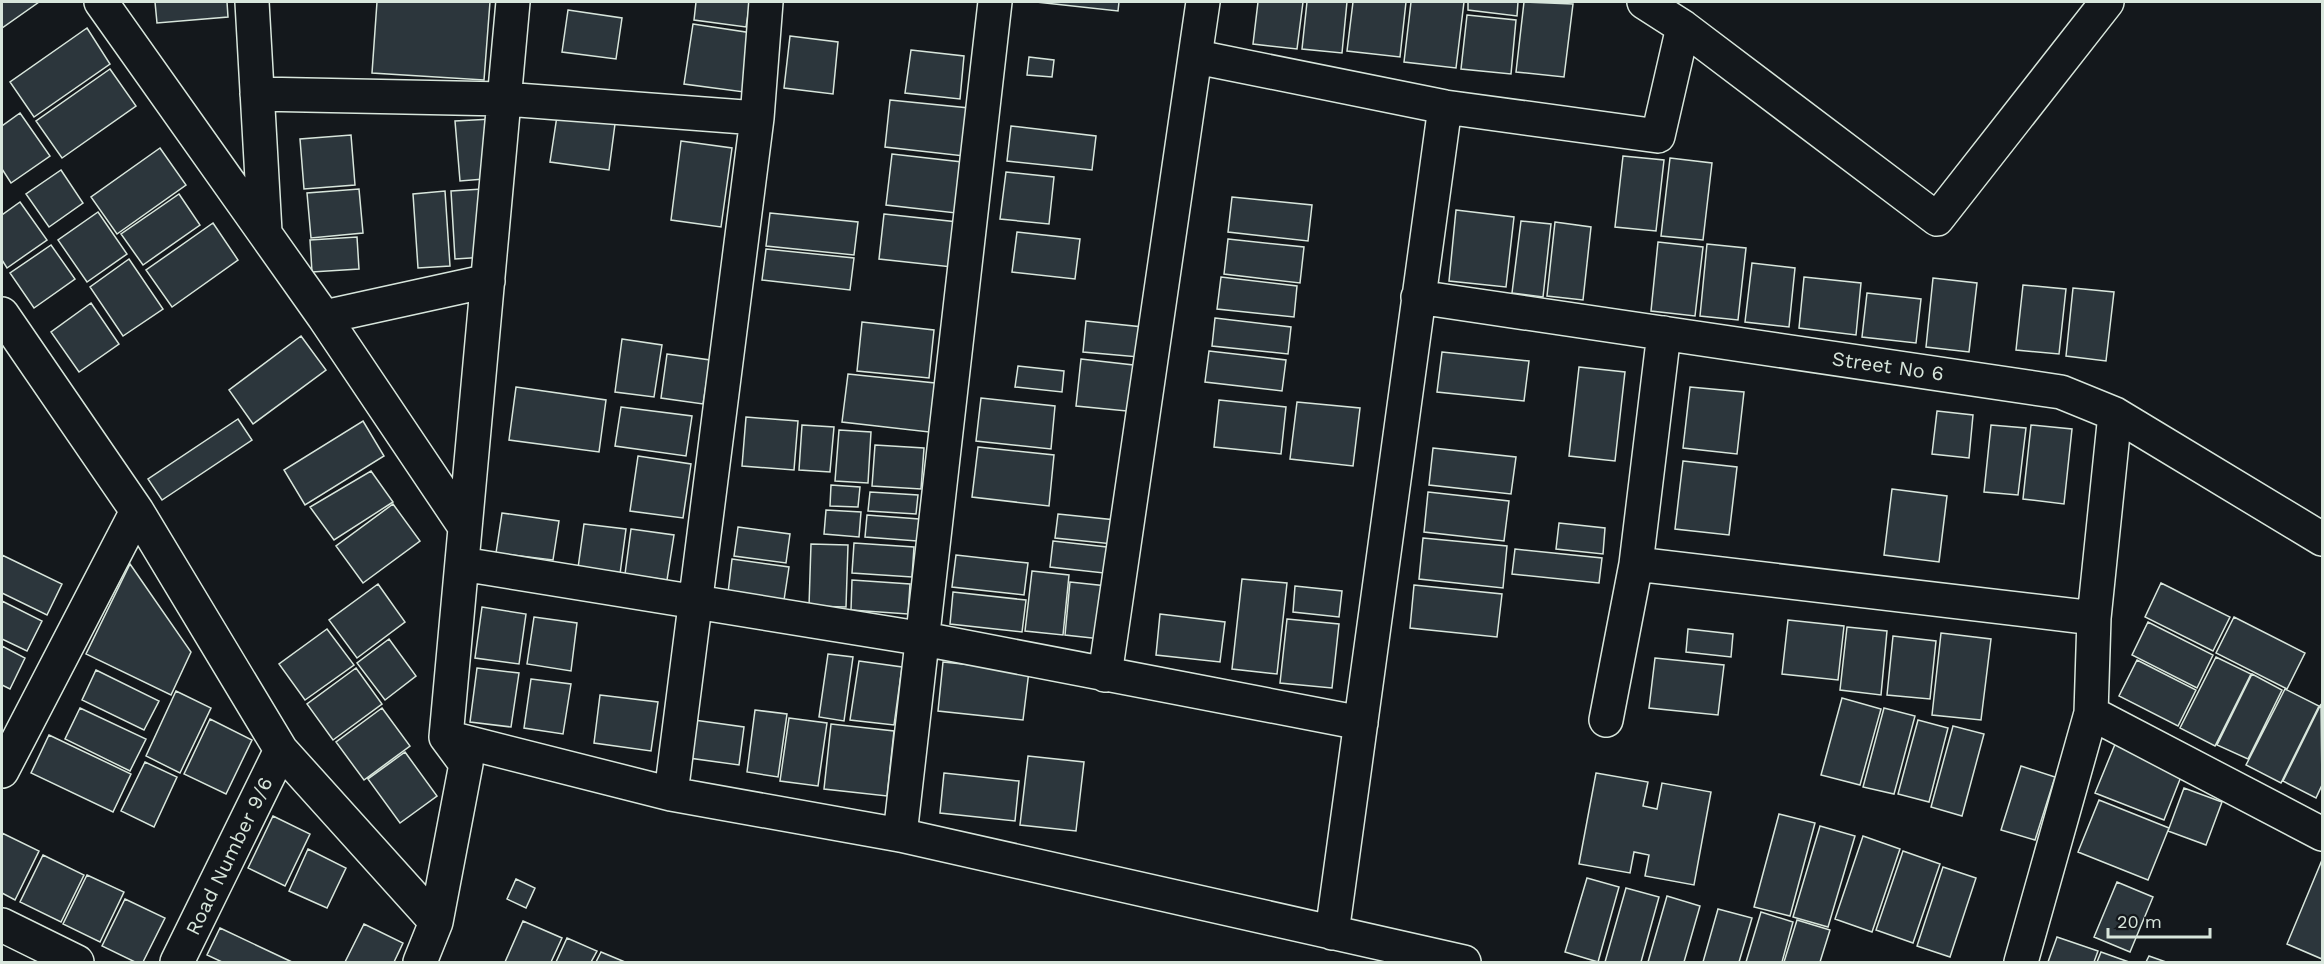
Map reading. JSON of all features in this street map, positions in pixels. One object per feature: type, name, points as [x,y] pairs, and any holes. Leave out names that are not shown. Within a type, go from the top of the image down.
[{"type":"street","points":[[101,2],[324,317],[465,527]]},
{"type":"street","points":[[252,2],[264,232]]},
{"type":"street","points":[[420,963],[436,922],[466,764],[446,737],[513,2]]},
{"type":"street","points":[[671,794],[758,118],[766,2]]},
{"type":"street","points":[[900,836],[995,2]]},
{"type":"street","points":[[1105,675],[1197,57],[1203,2]]},
{"type":"street","points":[[1644,2],[1683,27],[1937,219],[2107,2]]},
{"type":"street","points":[[1197,57],[1445,107],[1658,135],[1683,27]]},
{"type":"street","points":[[257,94],[504,99],[758,118]]},
{"type":"street","points":[[1332,933],[1445,107]]},
{"type":"street","points":[[324,317],[488,281]]},
{"type":"street","name":"Street No 6","points":[[1418,297],[2061,392],[2115,414],[2322,539]]},
{"type":"street","points":[[2,314],[138,511],[281,750],[436,922]]},
{"type":"street","points":[[1606,720],[1636,564],[1665,333]]},
{"type":"street","points":[[2021,963],[2091,713],[2094,618],[2115,414]]},
{"type":"street","points":[[2,771],[138,511]]},
{"type":"street","points":[[462,564],[924,639],[1361,723]]},
{"type":"street","points":[[1636,564],[2094,618]]},
{"type":"street","points":[[2091,713],[2322,834]]},
{"type":"street","points":[[446,737],[671,794],[900,836],[1464,963]]},
{"type":"street","name":"Road Number 9/6","points":[[177,963],[281,750]]},
{"type":"street","points":[[2,925],[77,963]]},
{"type":"building","points":[[2,2],[39,2],[2,28]]},
{"type":"building","points":[[155,2],[227,2],[228,17],[157,23]]},
{"type":"building","points":[[377,2],[490,2],[484,80],[372,73]]},
{"type":"building","points":[[696,2],[750,2],[746,27],[694,20]]},
{"type":"building","points":[[1036,2],[1119,2],[1118,11]]},
{"type":"building","points":[[1258,2],[1303,2],[1297,49],[1253,44]]},
{"type":"building","points":[[1307,2],[1347,2],[1342,53],[1302,49]]},
{"type":"building","points":[[1353,2],[1406,2],[1400,57],[1347,51]]},
{"type":"building","points":[[1411,2],[1464,2],[1456,68],[1404,62]]},
{"type":"building","points":[[1468,2],[1518,2],[1517,16],[1468,10]]},
{"type":"building","points":[[1524,2],[1573,4],[1564,77],[1516,72]]},
{"type":"building","points":[[568,10],[622,18],[616,59],[562,52]]},
{"type":"building","points":[[1467,15],[1516,20],[1511,74],[1461,69]]},
{"type":"building","points":[[693,24],[752,33],[744,92],[684,84]]},
{"type":"building","points":[[87,28],[110,64],[34,117],[10,82]]},
{"type":"building","points":[[790,36],[838,42],[833,94],[784,88]]},
{"type":"building","points":[[911,50],[964,56],[960,99],[905,93]]},
{"type":"building","points":[[1029,57],[1054,60],[1052,77],[1027,75]]},
{"type":"building","points":[[110,69],[136,106],[62,158],[36,121]]},
{"type":"building","points":[[890,100],[969,108],[964,156],[885,147]]},
{"type":"building","points":[[20,113],[50,156],[11,183],[2,169],[2,126]]},
{"type":"building","points":[[557,116],[615,124],[609,170],[550,162]]},
{"type":"building","points":[[492,119],[496,178],[460,181],[455,121]]},
{"type":"building","points":[[1011,126],[1096,136],[1092,170],[1007,161]]},
{"type":"building","points":[[351,135],[355,185],[304,189],[300,139]]},
{"type":"building","points":[[681,141],[732,148],[721,227],[671,220]]},
{"type":"building","points":[[160,148],[186,185],[117,234],[91,197]]},
{"type":"building","points":[[892,154],[962,162],[956,213],[886,205]]},
{"type":"building","points":[[1623,156],[1664,160],[1656,231],[1615,227]]},
{"type":"building","points":[[1670,158],[1712,163],[1703,240],[1661,236]]},
{"type":"building","points":[[61,170],[83,203],[49,227],[26,194]]},
{"type":"building","points":[[1006,172],[1054,177],[1049,224],[1000,219]]},
{"type":"building","points":[[359,189],[363,233],[311,238],[307,193]]},
{"type":"building","points":[[482,189],[486,257],[455,259],[451,191]]},
{"type":"building","points":[[445,191],[450,266],[418,268],[413,194]]},
{"type":"building","points":[[179,194],[200,225],[143,265],[121,234]]},
{"type":"building","points":[[1232,197],[1312,205],[1308,241],[1228,232]]},
{"type":"building","points":[[20,202],[47,240],[7,268],[2,260],[2,215]]},
{"type":"building","points":[[1456,210],[1514,217],[1506,287],[1449,281]]},
{"type":"building","points":[[98,212],[127,254],[87,282],[58,240]]},
{"type":"building","points":[[770,213],[858,222],[854,255],[766,246]]},
{"type":"building","points":[[884,214],[958,222],[952,267],[879,259]]},
{"type":"building","points":[[1521,221],[1551,224],[1543,297],[1512,293]]},
{"type":"building","points":[[1555,222],[1591,227],[1583,300],[1547,296]]},
{"type":"building","points":[[213,223],[238,260],[172,307],[146,270]]},
{"type":"building","points":[[1017,232],[1080,239],[1075,279],[1012,272]]},
{"type":"building","points":[[357,237],[359,269],[312,272],[310,240]]},
{"type":"building","points":[[1228,239],[1304,247],[1300,283],[1224,274]]},
{"type":"building","points":[[1658,242],[1703,247],[1695,316],[1651,311]]},
{"type":"building","points":[[1707,244],[1746,248],[1738,320],[1700,316]]},
{"type":"building","points":[[51,245],[75,279],[34,308],[10,273]]},
{"type":"building","points":[[766,249],[854,258],[850,290],[762,280]]},
{"type":"building","points":[[129,259],[163,309],[123,336],[90,287]]},
{"type":"building","points":[[1752,263],[1795,268],[1789,327],[1745,322]]},
{"type":"building","points":[[1221,277],[1297,286],[1294,317],[1217,309]]},
{"type":"building","points":[[1804,277],[1861,283],[1856,335],[1799,328]]},
{"type":"building","points":[[1933,278],[1977,283],[1969,352],[1926,347]]},
{"type":"building","points":[[2023,285],[2066,289],[2059,354],[2016,350]]},
{"type":"building","points":[[2073,288],[2114,292],[2106,361],[2066,356]]},
{"type":"building","points":[[1867,293],[1921,299],[1916,343],[1862,337]]},
{"type":"building","points":[[91,303],[119,344],[79,372],[51,332]]},
{"type":"building","points":[[1215,318],[1291,327],[1288,354],[1212,346]]},
{"type":"building","points":[[1086,321],[1143,327],[1139,357],[1083,352]]},
{"type":"building","points":[[862,322],[934,330],[929,378],[857,371]]},
{"type":"building","points":[[301,336],[326,370],[253,424],[229,390]]},
{"type":"building","points":[[622,339],[662,345],[654,397],[615,392]]},
{"type":"building","points":[[1209,351],[1286,360],[1282,391],[1205,382]]},
{"type":"building","points":[[1442,352],[1529,361],[1524,401],[1437,392]]},
{"type":"building","points":[[667,354],[710,360],[703,404],[661,398]]},
{"type":"building","points":[[1081,359],[1142,366],[1137,412],[1076,406]]},
{"type":"building","points":[[1018,366],[1064,371],[1062,392],[1015,387]]},
{"type":"building","points":[[1579,367],[1625,372],[1615,461],[1569,456]]},
{"type":"building","points":[[848,374],[935,383],[929,432],[842,422]]},
{"type":"building","points":[[516,387],[606,400],[599,452],[509,440]]},
{"type":"building","points":[[1690,387],[1744,392],[1737,454],[1683,448]]},
{"type":"building","points":[[981,398],[1055,406],[1051,449],[976,441]]},
{"type":"building","points":[[1219,400],[1286,407],[1281,454],[1214,447]]},
{"type":"building","points":[[1297,402],[1360,408],[1353,466],[1290,459]]},
{"type":"building","points":[[621,407],[692,416],[686,456],[615,446]]},
{"type":"building","points":[[1937,411],[1973,415],[1969,458],[1932,454]]},
{"type":"building","points":[[746,417],[798,421],[794,470],[742,466]]},
{"type":"building","points":[[238,419],[252,440],[162,500],[148,479]]},
{"type":"building","points":[[363,421],[384,456],[305,505],[284,470]]},
{"type":"building","points":[[802,425],[834,427],[830,472],[799,470]]},
{"type":"building","points":[[1991,425],[2026,428],[2018,495],[1984,492]]},
{"type":"building","points":[[2031,425],[2072,429],[2064,504],[2023,499]]},
{"type":"building","points":[[839,430],[871,432],[868,483],[835,481]]},
{"type":"building","points":[[875,445],[924,448],[921,489],[872,486]]},
{"type":"building","points":[[978,447],[1054,455],[1049,506],[972,497]]},
{"type":"building","points":[[1433,448],[1516,457],[1511,494],[1429,485]]},
{"type":"building","points":[[638,456],[691,464],[683,518],[630,511]]},
{"type":"building","points":[[1683,461],[1737,467],[1729,535],[1675,529]]},
{"type":"building","points":[[371,471],[393,502],[334,540],[310,507]]},
{"type":"building","points":[[831,485],[860,487],[858,507],[830,506]]},
{"type":"building","points":[[1892,489],[1947,496],[1939,562],[1884,555]]},
{"type":"building","points":[[870,492],[918,495],[916,514],[868,511]]},
{"type":"building","points":[[1428,492],[1509,501],[1504,541],[1424,532]]},
{"type":"building","points":[[393,504],[420,541],[363,583],[336,546]]},
{"type":"building","points":[[826,510],[861,512],[859,537],[824,534]]},
{"type":"building","points":[[502,513],[559,521],[553,560],[496,553]]},
{"type":"building","points":[[1058,514],[1116,520],[1113,544],[1055,538]]},
{"type":"building","points":[[867,515],[919,519],[917,541],[865,537]]},
{"type":"building","points":[[1559,523],[1605,528],[1603,554],[1556,549]]},
{"type":"building","points":[[584,524],[626,529],[620,574],[578,568]]},
{"type":"building","points":[[738,527],[790,534],[786,563],[734,556]]},
{"type":"building","points":[[631,529],[674,535],[667,580],[625,574]]},
{"type":"building","points":[[1423,538],[1507,546],[1503,588],[1419,579]]},
{"type":"building","points":[[1053,541],[1116,548],[1113,574],[1050,567]]},
{"type":"building","points":[[854,543],[914,547],[912,577],[852,573]]},
{"type":"building","points":[[811,544],[848,545],[846,607],[809,606]]},
{"type":"building","points":[[1515,549],[1602,558],[1599,583],[1512,574]]},
{"type":"building","points":[[2,555],[62,584],[47,615],[2,593]]},
{"type":"building","points":[[956,555],[1028,563],[1024,595],[952,587]]},
{"type":"building","points":[[732,559],[789,567],[784,600],[728,593]]},
{"type":"building","points":[[130,564],[191,652],[171,695],[86,654]]},
{"type":"building","points":[[1032,571],[1069,575],[1063,635],[1025,631]]},
{"type":"building","points":[[1242,579],[1287,583],[1277,674],[1232,669]]},
{"type":"building","points":[[852,580],[910,584],[908,614],[851,610]]},
{"type":"building","points":[[1070,582],[1107,586],[1101,639],[1065,635]]},
{"type":"building","points":[[2161,583],[2230,617],[2213,651],[2145,617]]},
{"type":"building","points":[[378,584],[405,622],[357,658],[329,620]]},
{"type":"building","points":[[1414,585],[1502,594],[1497,637],[1410,628]]},
{"type":"building","points":[[1295,586],[1342,591],[1339,617],[1293,612]]},
{"type":"building","points":[[953,592],[1026,600],[1022,632],[950,624]]},
{"type":"building","points":[[2,601],[42,621],[27,651],[2,639]]},
{"type":"building","points":[[482,607],[526,614],[519,664],[475,658]]},
{"type":"building","points":[[1160,614],[1225,622],[1220,662],[1156,655]]},
{"type":"building","points":[[534,617],[577,623],[571,671],[527,664]]},
{"type":"building","points":[[2234,617],[2305,653],[2287,689],[2216,653]]},
{"type":"building","points":[[1287,619],[1339,624],[1332,688],[1280,683]]},
{"type":"building","points":[[1788,620],[1844,626],[1838,680],[1782,674]]},
{"type":"building","points":[[2148,622],[2213,655],[2197,688],[2132,655]]},
{"type":"building","points":[[1847,627],[1887,631],[1881,695],[1840,690]]},
{"type":"building","points":[[327,629],[354,665],[305,700],[279,664]]},
{"type":"building","points":[[1688,629],[1733,634],[1731,657],[1686,652]]},
{"type":"building","points":[[1941,633],[1991,639],[1981,720],[1932,715]]},
{"type":"building","points":[[1893,636],[1936,641],[1930,699],[1887,695]]},
{"type":"building","points":[[389,639],[416,676],[385,700],[357,663]]},
{"type":"building","points":[[2,646],[25,658],[10,689],[2,685]]},
{"type":"building","points":[[828,654],[853,657],[844,721],[819,717]]},
{"type":"building","points":[[2216,657],[2251,674],[2215,746],[2180,728]]},
{"type":"building","points":[[1655,658],[1724,665],[1718,715],[1649,708]]},
{"type":"building","points":[[2137,660],[2196,690],[2178,726],[2119,696]]},
{"type":"building","points":[[859,661],[902,667],[894,725],[850,720]]},
{"type":"building","points":[[943,662],[1029,671],[1023,720],[938,711]]},
{"type":"building","points":[[356,668],[382,704],[333,740],[307,704]]},
{"type":"building","points":[[477,668],[519,673],[511,727],[470,722]]},
{"type":"building","points":[[96,670],[159,701],[144,730],[82,700]]},
{"type":"building","points":[[2252,674],[2282,690],[2248,759],[2217,745]]},
{"type":"building","points":[[531,679],[571,684],[563,734],[524,728]]},
{"type":"building","points":[[2285,689],[2319,706],[2281,783],[2246,765]]},
{"type":"building","points":[[176,691],[211,708],[180,773],[146,756]]},
{"type":"building","points":[[600,695],[658,702],[651,751],[594,743]]},
{"type":"building","points":[[1842,698],[1881,709],[1860,785],[1821,775]]},
{"type":"building","points":[[2321,704],[2322,785],[2316,798],[2283,781]]},
{"type":"building","points":[[80,708],[146,739],[130,771],[65,739]]},
{"type":"building","points":[[382,708],[410,746],[364,780],[336,742]]},
{"type":"building","points":[[1884,708],[1915,716],[1894,794],[1863,787]]},
{"type":"building","points":[[755,710],[787,714],[778,777],[747,772]]},
{"type":"building","points":[[789,718],[827,723],[818,786],[780,781]]},
{"type":"building","points":[[210,719],[252,740],[226,794],[184,774]]},
{"type":"building","points":[[694,720],[744,727],[739,765],[689,758]]},
{"type":"building","points":[[1918,720],[1948,728],[1929,802],[1898,794]]},
{"type":"building","points":[[831,724],[894,731],[887,796],[824,789]]},
{"type":"building","points":[[1953,726],[1984,734],[1962,816],[1931,807]]},
{"type":"building","points":[[49,735],[131,774],[113,812],[31,773]]},
{"type":"building","points":[[2118,737],[2186,764],[2164,820],[2095,793]]},
{"type":"building","points":[[405,752],[437,796],[400,823],[368,779]]},
{"type":"building","points":[[1028,756],[1084,762],[1076,831],[1020,825]]},
{"type":"building","points":[[145,762],[177,777],[154,827],[121,811]]},
{"type":"building","points":[[2021,766],[2055,777],[2035,840],[2001,830]]},
{"type":"building","points":[[944,773],[1019,781],[1015,821],[940,813]]},
{"type":"building","points":[[1596,773],[1648,782],[1643,806],[1657,809],[1662,783],[1711,792],[1694,885],[1645,876],[1649,855],[1634,852],[1630,873],[1579,864]]},
{"type":"building","points":[[2184,788],[2222,802],[2206,845],[2168,831]]},
{"type":"building","points":[[2099,800],[2169,828],[2148,880],[2078,852]]},
{"type":"building","points":[[1779,814],[1815,823],[1790,916],[1754,907]]},
{"type":"building","points":[[273,816],[310,834],[285,886],[248,868]]},
{"type":"building","points":[[1820,826],[1855,836],[1828,927],[1793,917]]},
{"type":"building","points":[[2,833],[39,851],[15,900],[2,893]]},
{"type":"building","points":[[1863,836],[1900,849],[1872,932],[1835,919]]},
{"type":"building","points":[[308,849],[346,868],[327,908],[289,891]]},
{"type":"building","points":[[1903,851],[1940,864],[1913,943],[1876,930]]},
{"type":"building","points":[[43,855],[84,875],[61,922],[20,902]]},
{"type":"building","points":[[2322,860],[2322,959],[2287,944]]},
{"type":"building","points":[[1943,867],[1976,878],[1950,957],[1917,946]]},
{"type":"building","points":[[87,875],[124,892],[100,942],[63,924]]},
{"type":"building","points":[[1587,878],[1619,887],[1598,962],[1565,952]]},
{"type":"building","points":[[516,879],[535,888],[526,908],[507,899]]},
{"type":"building","points":[[2117,882],[2153,897],[2130,952],[2094,937]]},
{"type":"building","points":[[1626,888],[1659,897],[1641,962],[1605,962]]},
{"type":"building","points":[[1667,896],[1700,906],[1684,962],[1648,962]]},
{"type":"building","points":[[125,899],[165,918],[143,962],[135,962],[102,946]]},
{"type":"building","points":[[1718,909],[1752,918],[1739,962],[1703,962]]},
{"type":"building","points":[[1761,912],[1793,922],[1782,962],[1746,962]]},
{"type":"building","points":[[1797,920],[1830,930],[1820,962],[1784,962]]},
{"type":"building","points":[[523,921],[562,938],[551,962],[505,962]]},
{"type":"building","points":[[364,924],[403,943],[394,962],[345,962]]},
{"type":"building","points":[[220,928],[292,962],[222,962],[207,955]]},
{"type":"building","points":[[2057,937],[2098,951],[2094,962],[2048,962]]},
{"type":"building","points":[[567,938],[597,951],[591,962],[556,962]]},
{"type":"building","points":[[601,952],[625,962],[596,962]]},
{"type":"building","points":[[2101,952],[2129,962],[2097,962]]},
{"type":"building","points":[[2149,956],[2166,962],[2146,962]]}]
